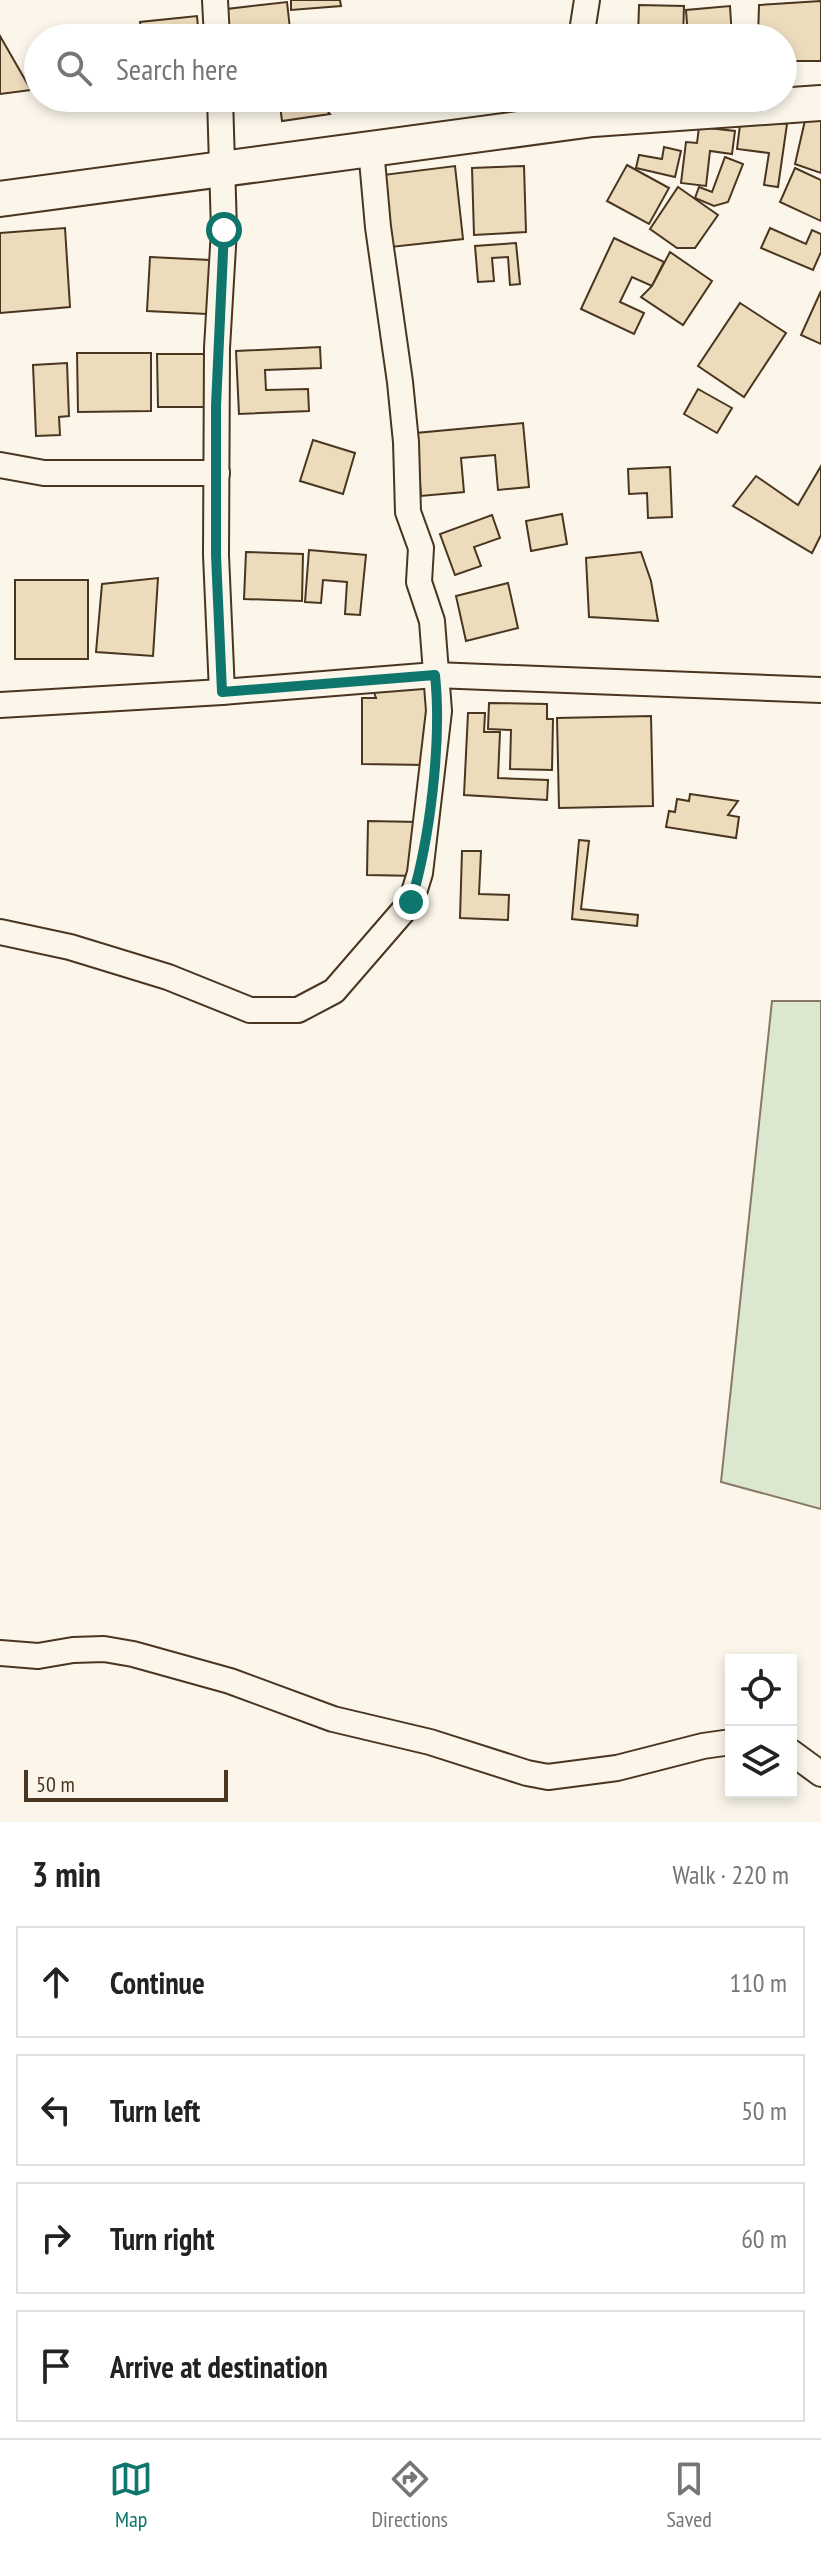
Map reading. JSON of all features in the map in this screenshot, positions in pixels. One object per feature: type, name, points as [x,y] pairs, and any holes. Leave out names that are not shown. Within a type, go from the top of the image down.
[{"type":"main road","points":[[797,104],[821,103]]},
{"type":"main road","points":[[0,199],[371,149],[563,112]]},
{"type":"street","points":[[215,0],[216,24]]},
{"type":"street","points":[[583,24],[587,0]]},
{"type":"street","points":[[221,112],[224,230],[216,363],[216,555],[222,692]]},
{"type":"street","points":[[0,932],[70,947],[168,977],[250,1010],[298,1010],[334,991],[411,902],[420,873],[439,711],[432,621],[419,582],[421,548],[408,512],[401,397],[378,227],[371,149]]},
{"type":"street","points":[[0,465],[44,473],[217,473]]},
{"type":"street","points":[[0,705],[435,675],[821,690]]},
{"type":"street","points":[[0,1653],[38,1656],[104,1649],[133,1654],[230,1681],[333,1719],[430,1742],[548,1777],[617,1768],[725,1743]]},
{"type":"street","points":[[797,1756],[821,1774]]},
{"type":"green space","points":[[772,1001],[821,1001],[821,1509],[721,1482]]},
{"type":"building","points":[[291,0],[340,0],[341,6],[291,10]]},
{"type":"building","points":[[821,1],[821,61],[797,61],[797,24],[758,24],[759,5]]},
{"type":"building","points":[[287,2],[289,24],[229,24],[227,9]]},
{"type":"building","points":[[639,5],[684,6],[683,24],[638,24]]},
{"type":"building","points":[[730,6],[731,24],[687,24],[686,10]]},
{"type":"building","points":[[197,16],[198,24],[140,24]]},
{"type":"building","points":[[0,36],[24,78],[24,91],[0,94]]},
{"type":"building","points":[[281,112],[330,114],[282,121]]},
{"type":"building","points":[[821,115],[821,173],[795,164],[806,116]]},
{"type":"building","points":[[741,117],[787,124],[778,187],[764,185],[769,153],[737,149]]},
{"type":"building","points":[[699,127],[735,131],[732,154],[710,151],[706,186],[681,183],[686,142],[697,143]]},
{"type":"building","points":[[664,147],[681,151],[675,177],[636,168],[639,155],[662,159]]},
{"type":"building","points":[[725,157],[743,164],[728,202],[714,206],[695,198],[699,187],[712,192]]},
{"type":"building","points":[[627,165],[669,188],[649,224],[607,201]]},
{"type":"building","points":[[455,166],[463,239],[391,247],[383,175]]},
{"type":"building","points":[[524,166],[526,232],[474,235],[472,168]]},
{"type":"building","points":[[795,168],[821,180],[821,221],[780,202]]},
{"type":"building","points":[[678,187],[718,215],[695,248],[677,248],[650,229]]},
{"type":"building","points":[[65,228],[70,307],[0,313],[0,233]]},
{"type":"building","points":[[770,228],[806,244],[812,230],[821,234],[821,252],[813,270],[761,248]]},
{"type":"building","points":[[614,238],[664,262],[652,286],[632,277],[620,302],[644,313],[634,334],[581,309]]},
{"type":"building","points":[[516,243],[520,284],[510,285],[508,257],[492,258],[494,281],[478,282],[475,246]]},
{"type":"building","points":[[670,252],[712,281],[683,325],[641,297],[652,286]]},
{"type":"building","points":[[150,257],[210,260],[207,314],[147,311]]},
{"type":"building","points":[[821,291],[821,344],[801,335]]},
{"type":"building","points":[[740,303],[786,333],[744,397],[698,366]]},
{"type":"building","points":[[320,347],[321,368],[265,370],[266,390],[308,389],[309,411],[239,414],[236,351]]},
{"type":"building","points":[[77,353],[151,353],[151,411],[78,412]]},
{"type":"building","points":[[157,354],[206,354],[206,407],[158,407]]},
{"type":"building","points":[[67,363],[69,416],[59,417],[60,435],[36,436],[33,365]]},
{"type":"building","points":[[698,389],[732,408],[717,433],[684,414]]},
{"type":"building","points":[[523,423],[529,487],[498,490],[495,455],[461,458],[464,492],[421,496],[416,433]]},
{"type":"building","points":[[313,440],[355,453],[343,494],[300,481]]},
{"type":"building","points":[[821,466],[821,535],[812,553],[733,506],[756,476],[798,505]]},
{"type":"building","points":[[670,467],[672,517],[648,518],[647,493],[629,494],[628,469]]},
{"type":"building","points":[[562,514],[567,544],[531,551],[526,521]]},
{"type":"building","points":[[492,515],[500,538],[474,547],[481,566],[455,575],[440,534]]},
{"type":"building","points":[[309,550],[366,555],[360,615],[345,614],[347,582],[323,580],[321,603],[305,602]]},
{"type":"building","points":[[246,552],[303,554],[302,601],[244,599]]},
{"type":"building","points":[[641,552],[651,581],[658,621],[589,617],[586,558]]},
{"type":"building","points":[[158,578],[153,656],[96,652],[102,584]]},
{"type":"building","points":[[15,580],[88,580],[88,659],[15,659]]},
{"type":"building","points":[[508,583],[518,628],[466,641],[456,596]]},
{"type":"building","points":[[372,687],[427,687],[426,765],[362,764],[362,698],[376,698]]},
{"type":"building","points":[[489,703],[547,704],[547,719],[553,719],[552,770],[510,769],[511,730],[488,729]]},
{"type":"building","points":[[468,713],[485,713],[484,732],[500,732],[498,778],[548,780],[547,800],[464,795]]},
{"type":"building","points":[[651,716],[653,806],[559,808],[557,718]]},
{"type":"building","points":[[690,794],[738,801],[728,815],[739,817],[736,838],[666,827],[669,811],[675,812],[677,799],[689,801]]},
{"type":"building","points":[[368,821],[419,822],[418,876],[367,875]]},
{"type":"building","points":[[579,840],[589,841],[581,909],[638,915],[637,926],[572,919]]},
{"type":"building","points":[[462,851],[481,851],[479,894],[509,895],[508,920],[460,918]]},
{"type":"route","points":[[224,230],[216,406],[216,555],[222,692],[435,675],[439,711],[433,774],[420,873],[411,902]]}]
